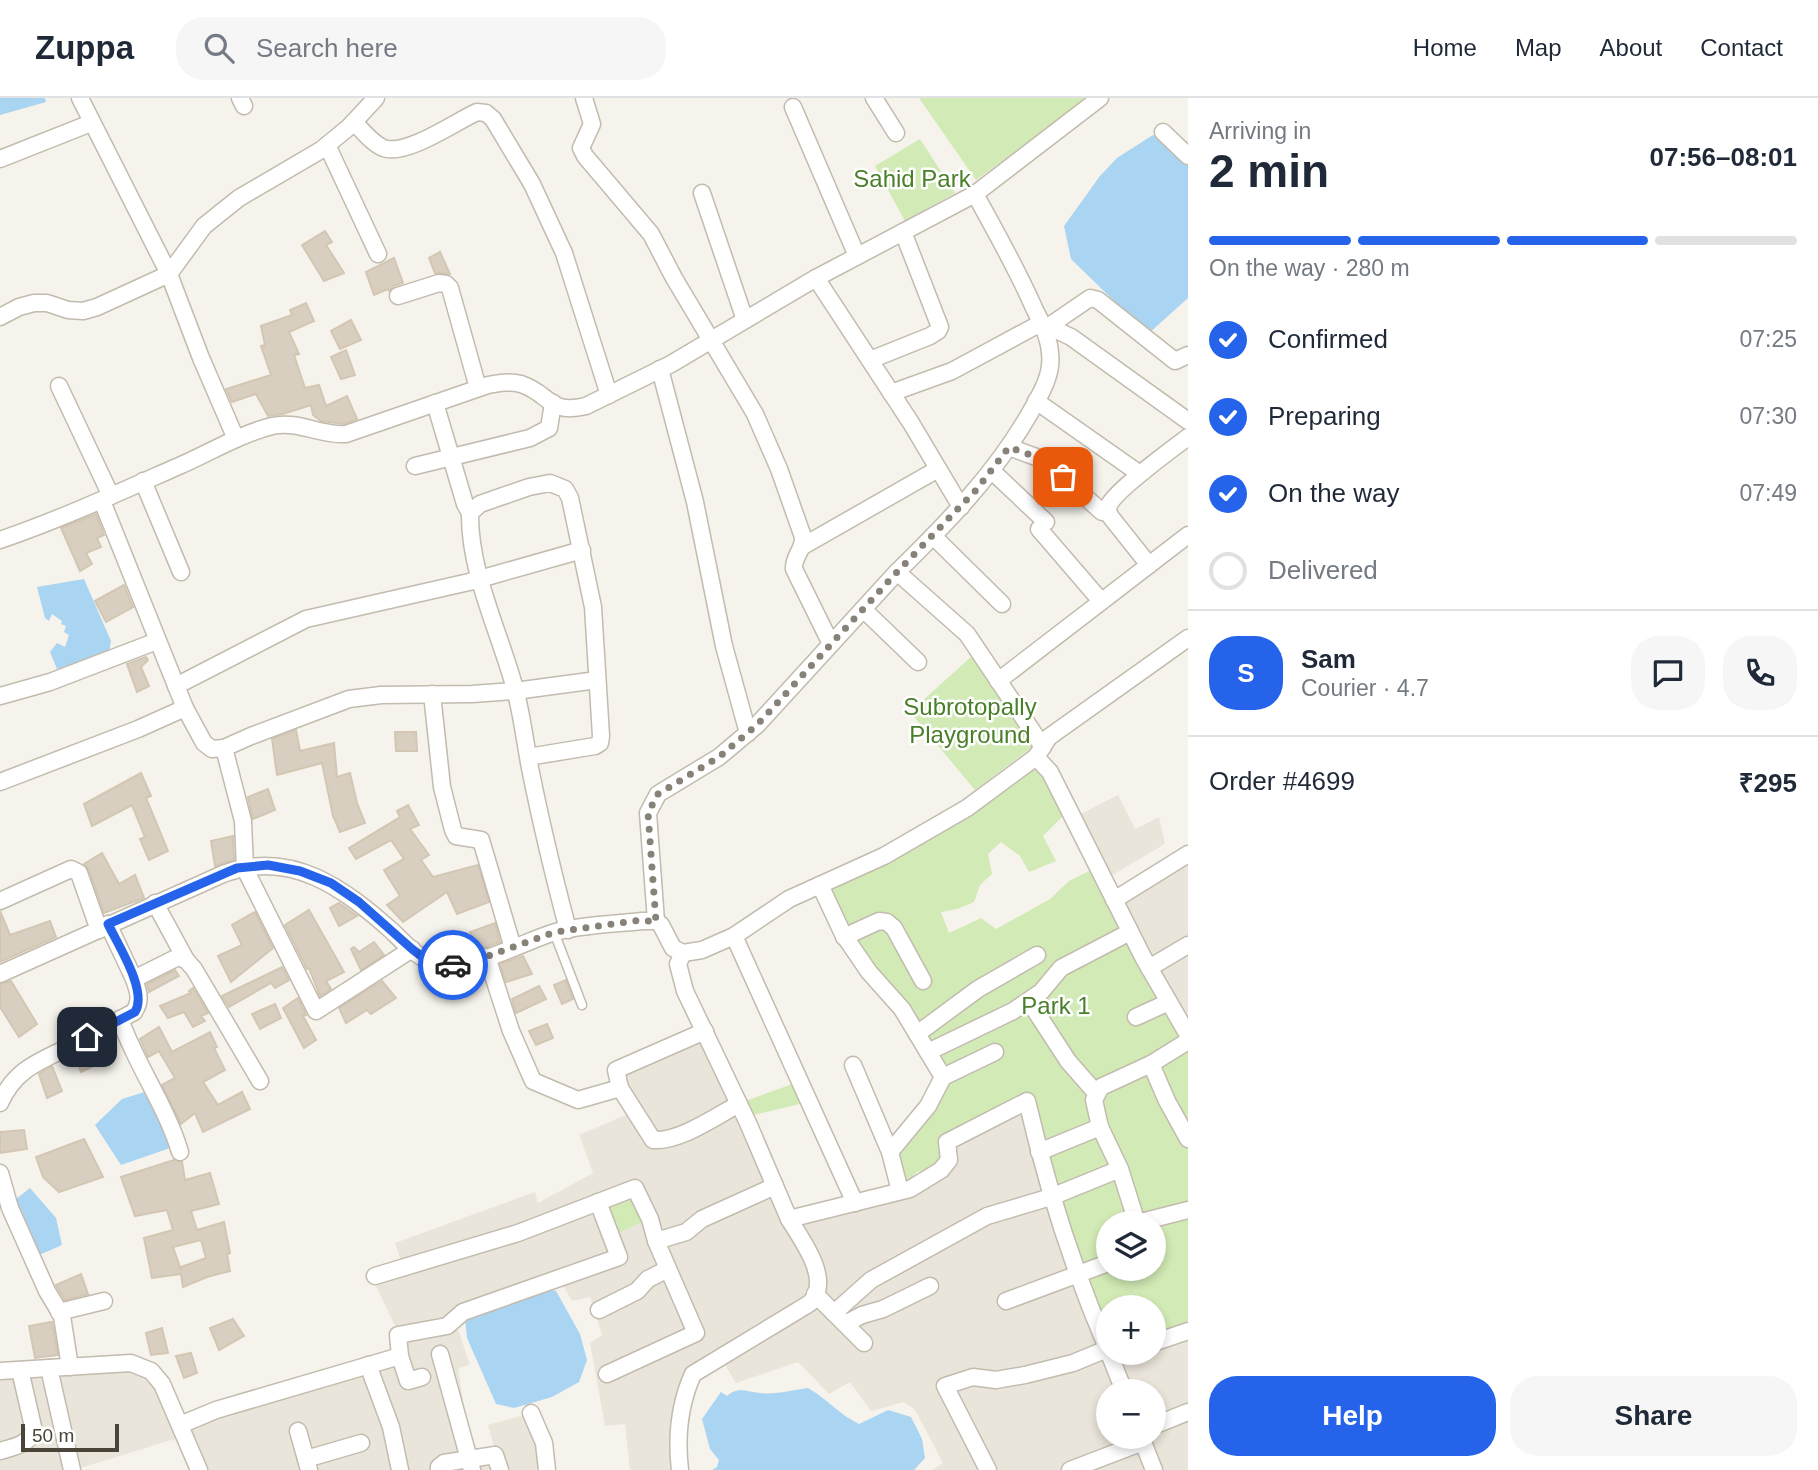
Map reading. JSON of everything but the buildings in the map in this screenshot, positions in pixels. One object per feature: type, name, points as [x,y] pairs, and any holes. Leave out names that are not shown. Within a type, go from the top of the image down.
[{"type":"street","points":[[0,317],[34,303],[83,311],[169,274],[204,226],[239,198],[327,145],[376,98]]},
{"type":"street","points":[[584,98],[592,124],[581,148],[584,156],[651,234],[755,414],[779,469],[803,537],[803,546]]},
{"type":"street","points":[[874,98],[896,133]]},
{"type":"street","points":[[0,540],[106,498],[271,426],[300,424],[332,435],[346,434],[478,388],[510,382],[523,385],[558,408],[574,409],[586,406],[660,369],[816,278],[975,194],[1100,98]]},
{"type":"street","points":[[82,99],[169,274],[236,439]]},
{"type":"street","points":[[793,107],[857,256]]},
{"type":"street","points":[[354,122],[388,150],[413,144],[477,112],[486,113],[493,119],[533,184],[564,253],[609,395]]},
{"type":"street","points":[[0,159],[92,122]]},
{"type":"street","points":[[1163,132],[1188,156]]},
{"type":"street","points":[[327,145],[378,254]]},
{"type":"street","points":[[702,193],[744,320]]},
{"type":"street","points":[[656,922],[648,813],[658,794],[719,757],[748,733],[992,471],[1044,388],[1051,359],[1045,324],[975,194]]},
{"type":"street","points":[[870,360],[930,336],[940,327],[903,232]]},
{"type":"street","points":[[816,278],[961,507]]},
{"type":"street","points":[[398,296],[439,283],[450,288],[478,388]]},
{"type":"street","points":[[891,393],[963,365],[1090,298],[1098,300],[1175,361],[1188,355]]},
{"type":"street","points":[[1045,324],[1071,337],[1188,421]]},
{"type":"street","points":[[660,369],[695,502],[735,693],[748,733]]},
{"type":"street","points":[[60,386],[106,498],[185,708],[204,743],[212,749],[224,748],[349,699],[381,695],[515,691],[597,680]]},
{"type":"street","points":[[1037,401],[1140,474]]},
{"type":"street","points":[[435,403],[470,513],[480,578],[515,691],[556,887],[561,931]]},
{"type":"street","points":[[415,466],[530,438],[549,428],[552,403]]},
{"type":"street","points":[[1149,565],[1110,516],[1110,503],[1140,474],[1188,437]]},
{"type":"street","points":[[1009,447],[1044,460],[1102,512]]},
{"type":"street","points":[[831,644],[794,569],[796,556],[803,546],[938,469]]},
{"type":"street","points":[[992,471],[1042,525],[1101,601]]},
{"type":"street","points":[[143,481],[181,572]]},
{"type":"street","points":[[470,513],[480,504],[550,483],[565,489],[570,498],[593,607],[600,743],[528,757]]},
{"type":"street","points":[[998,681],[1188,535]]},
{"type":"street","points":[[933,536],[1002,604]]},
{"type":"street","points":[[176,686],[306,620],[582,550]]},
{"type":"street","points":[[897,572],[967,634],[998,681],[1040,752],[1130,932],[1188,1035]]},
{"type":"street","points":[[863,609],[918,662]]},
{"type":"street","points":[[0,974],[237,868],[268,865],[300,871],[331,883],[359,902],[412,949],[440,965],[451,966],[487,957],[561,931],[642,920],[661,925],[673,948],[683,953],[702,950],[734,936],[789,899],[884,856],[967,808],[1040,752],[1049,737],[1188,638]]},
{"type":"street","points":[[0,696],[50,682],[158,641]]},
{"type":"street","points":[[432,694],[442,787],[453,830],[456,836],[481,840],[513,948]]},
{"type":"street","points":[[0,782],[126,734],[185,708]]},
{"type":"street","points":[[224,748],[243,821],[244,869],[316,1012],[412,949]]},
{"type":"street","points":[[1114,900],[1188,854]]},
{"type":"street","points":[[0,901],[71,869],[79,873],[103,927],[134,979],[139,996],[139,1005],[135,1012],[36,1061],[19,1075],[0,1103]]},
{"type":"street","points":[[820,886],[845,937],[869,972],[902,1009],[943,1077]]},
{"type":"street","points":[[155,903],[186,960],[194,969],[260,1081]]},
{"type":"street","points":[[845,937],[879,922],[887,922],[894,928],[923,981]]},
{"type":"street","points":[[928,1052],[995,1021],[1041,992],[1061,968],[1130,932]]},
{"type":"street","points":[[734,936],[855,1202]]},
{"type":"street","points":[[1149,968],[1188,945]]},
{"type":"street","points":[[680,1470],[678,1427],[686,1390],[694,1374],[812,1301],[818,1287],[815,1262],[789,1219],[739,1104],[685,991],[678,964],[683,953]]},
{"type":"street","points":[[917,1034],[978,989],[1037,955]]},
{"type":"street","points":[[134,979],[178,957],[186,960]]},
{"type":"street","points":[[487,957],[511,1031],[533,1081],[578,1100],[621,1088]]},
{"type":"street","points":[[1029,1000],[1068,1061],[1096,1093]]},
{"type":"street","points":[[1136,1017],[1169,1002]]},
{"type":"street","points":[[120,1019],[129,1045],[166,1116],[180,1152]]},
{"type":"street","points":[[705,1031],[617,1070],[621,1088],[653,1140],[663,1141],[678,1136],[739,1104]]},
{"type":"street","points":[[1133,1211],[1120,1169],[1100,1127],[1094,1100],[1096,1093],[1101,1087],[1150,1064],[1188,1041]]},
{"type":"street","points":[[890,1152],[928,1106],[943,1077],[995,1052]]},
{"type":"street","points":[[1150,1064],[1188,1139]]},
{"type":"street","points":[[853,1065],[890,1152],[900,1192]]},
{"type":"street","points":[[789,1219],[910,1189],[941,1170],[949,1160],[947,1142],[1027,1101],[1051,1197],[1077,1274],[1096,1316]]},
{"type":"street","points":[[1039,1152],[1100,1127]]},
{"type":"street","points":[[839,1318],[871,1280],[952,1234],[987,1216],[1051,1197],[1120,1169]]},
{"type":"street","points":[[0,1173],[10,1208],[47,1291],[62,1317],[70,1367]]},
{"type":"street","points":[[656,1241],[686,1232],[702,1219],[775,1186]]},
{"type":"street","points":[[375,1276],[518,1233],[635,1188],[696,1333],[607,1374]]},
{"type":"street","points":[[422,1377],[408,1381],[400,1356],[398,1335],[447,1326],[463,1311],[619,1257],[598,1202]]},
{"type":"street","points":[[1166,1216],[1188,1210]]},
{"type":"street","points":[[1006,1301],[1096,1267]]},
{"type":"street","points":[[599,1310],[637,1291],[648,1279],[668,1269]]},
{"type":"street","points":[[839,1318],[883,1309],[930,1286]]},
{"type":"street","points":[[815,1294],[864,1343]]},
{"type":"street","points":[[59,1312],[104,1301]]},
{"type":"street","points":[[1166,1339],[1188,1331]]},
{"type":"street","points":[[440,1354],[471,1465]]},
{"type":"street","points":[[180,1425],[216,1410],[400,1356]]},
{"type":"street","points":[[988,1470],[945,1386],[973,1377],[996,1380],[1096,1357]]},
{"type":"street","points":[[0,1371],[131,1363],[150,1371],[162,1384],[199,1470]]},
{"type":"street","points":[[368,1365],[391,1427],[400,1470]]},
{"type":"street","points":[[49,1368],[72,1469]]},
{"type":"street","points":[[0,1451],[24,1443],[31,1438],[34,1431],[20,1370]]},
{"type":"street","points":[[1166,1421],[1188,1412]]},
{"type":"street","points":[[531,1413],[544,1443],[547,1470]]},
{"type":"street","points":[[298,1431],[308,1465],[361,1443]]},
{"type":"street","points":[[1070,1470],[1119,1449]]},
{"type":"street","points":[[1146,1449],[1154,1470]]},
{"type":"street","points":[[439,1470],[444,1463],[471,1465],[495,1455],[500,1470]]},
{"type":"lane","points":[[561,931],[583,1005]]},
{"type":"shaded area","points":[[1118,795],[1135,829],[1159,817],[1165,844],[1109,877],[1079,815]]},
{"type":"shaded area","points":[[1188,859],[1188,1026],[1118,901]]},
{"type":"shaded area","points":[[701,1037],[806,1262],[812,1283],[806,1300],[685,1374],[678,1470],[630,1470],[625,1424],[605,1426],[590,1343],[602,1335],[590,1297],[572,1301],[556,1273],[443,1321],[397,1330],[373,1280],[405,1274],[395,1243],[535,1192],[538,1203],[593,1173],[579,1135],[640,1109],[621,1072]]},
{"type":"shaded area","points":[[1023,1108],[1096,1331],[1096,1348],[1071,1361],[943,1392],[1096,1355],[1096,1365],[1166,1365],[1166,1343],[1188,1335],[1188,1470],[932,1470],[943,1463],[915,1410],[904,1402],[871,1411],[850,1382],[829,1394],[798,1362],[736,1383],[724,1363],[817,1300],[797,1221],[903,1200],[920,1185],[953,1145]]},
{"type":"shaded area","points":[[457,1327],[470,1364],[458,1369],[471,1452],[495,1450],[488,1425],[524,1415],[540,1447],[541,1470],[201,1470],[184,1427],[408,1356],[402,1338]]},
{"type":"shaded area","points":[[128,1367],[144,1371],[156,1385],[181,1437],[74,1470],[0,1470],[0,1374]]},
{"type":"green space","points":[[919,98],[1089,98],[976,180]]},
{"type":"green space","name":"Sahid Park","points":[[920,139],[955,193],[905,221],[875,166]]},
{"type":"green space","name":"Subrotopally Playground","points":[[972,656],[1039,742],[975,790],[910,712]]},
{"type":"green space","name":"Park 1","points":[[1035,763],[1047,776],[1066,813],[1043,836],[1056,861],[1029,872],[1020,856],[1001,842],[988,854],[992,874],[980,885],[974,902],[941,912],[949,933],[981,918],[996,929],[1050,899],[1069,881],[1091,870],[1188,1044],[1188,1325],[1166,1333],[1166,1295],[1096,1295],[1096,1312],[1030,1096],[942,1136],[944,1160],[936,1166],[917,1172],[904,1186],[896,1153],[943,1090],[874,969],[842,924],[827,889]]},
{"type":"green space","points":[[798,1082],[808,1102],[749,1116],[743,1102]]},
{"type":"green space","points":[[635,1188],[650,1219],[613,1235],[598,1202]]},
{"type":"water","points":[[0,98],[45,98],[46,102],[0,115]]},
{"type":"water","points":[[1153,135],[1188,158],[1188,298],[1148,334],[1071,259],[1064,226],[1100,176],[1117,158]]},
{"type":"water","points":[[84,579],[111,641],[109,652],[57,669],[50,652],[57,643],[65,647],[69,635],[64,632],[66,626],[61,624],[62,621],[52,614],[49,621],[45,618],[37,587]]},
{"type":"water","points":[[148,1091],[173,1147],[121,1165],[95,1125],[122,1099]]},
{"type":"water","points":[[30,1188],[56,1218],[62,1245],[37,1256],[11,1203]]},
{"type":"water","points":[[544,1288],[556,1291],[580,1334],[587,1360],[579,1382],[552,1397],[514,1408],[496,1404],[467,1338],[465,1319]]},
{"type":"water","points":[[808,1388],[859,1424],[888,1410],[911,1417],[922,1439],[925,1458],[914,1470],[712,1470],[717,1467],[719,1460],[710,1449],[702,1419],[721,1392],[727,1396],[739,1390],[772,1393]]},
{"type":"way so far","points":[[453,965],[477,960],[555,932],[642,920],[656,922],[648,813],[658,794],[719,757],[757,725],[977,489],[1009,447],[1044,460],[1063,477]]},
{"type":"route","points":[[87,1037],[135,1012],[139,1005],[134,979],[108,924],[237,868],[268,865],[300,871],[331,883],[359,902],[425,959],[440,965],[453,965]]}]
